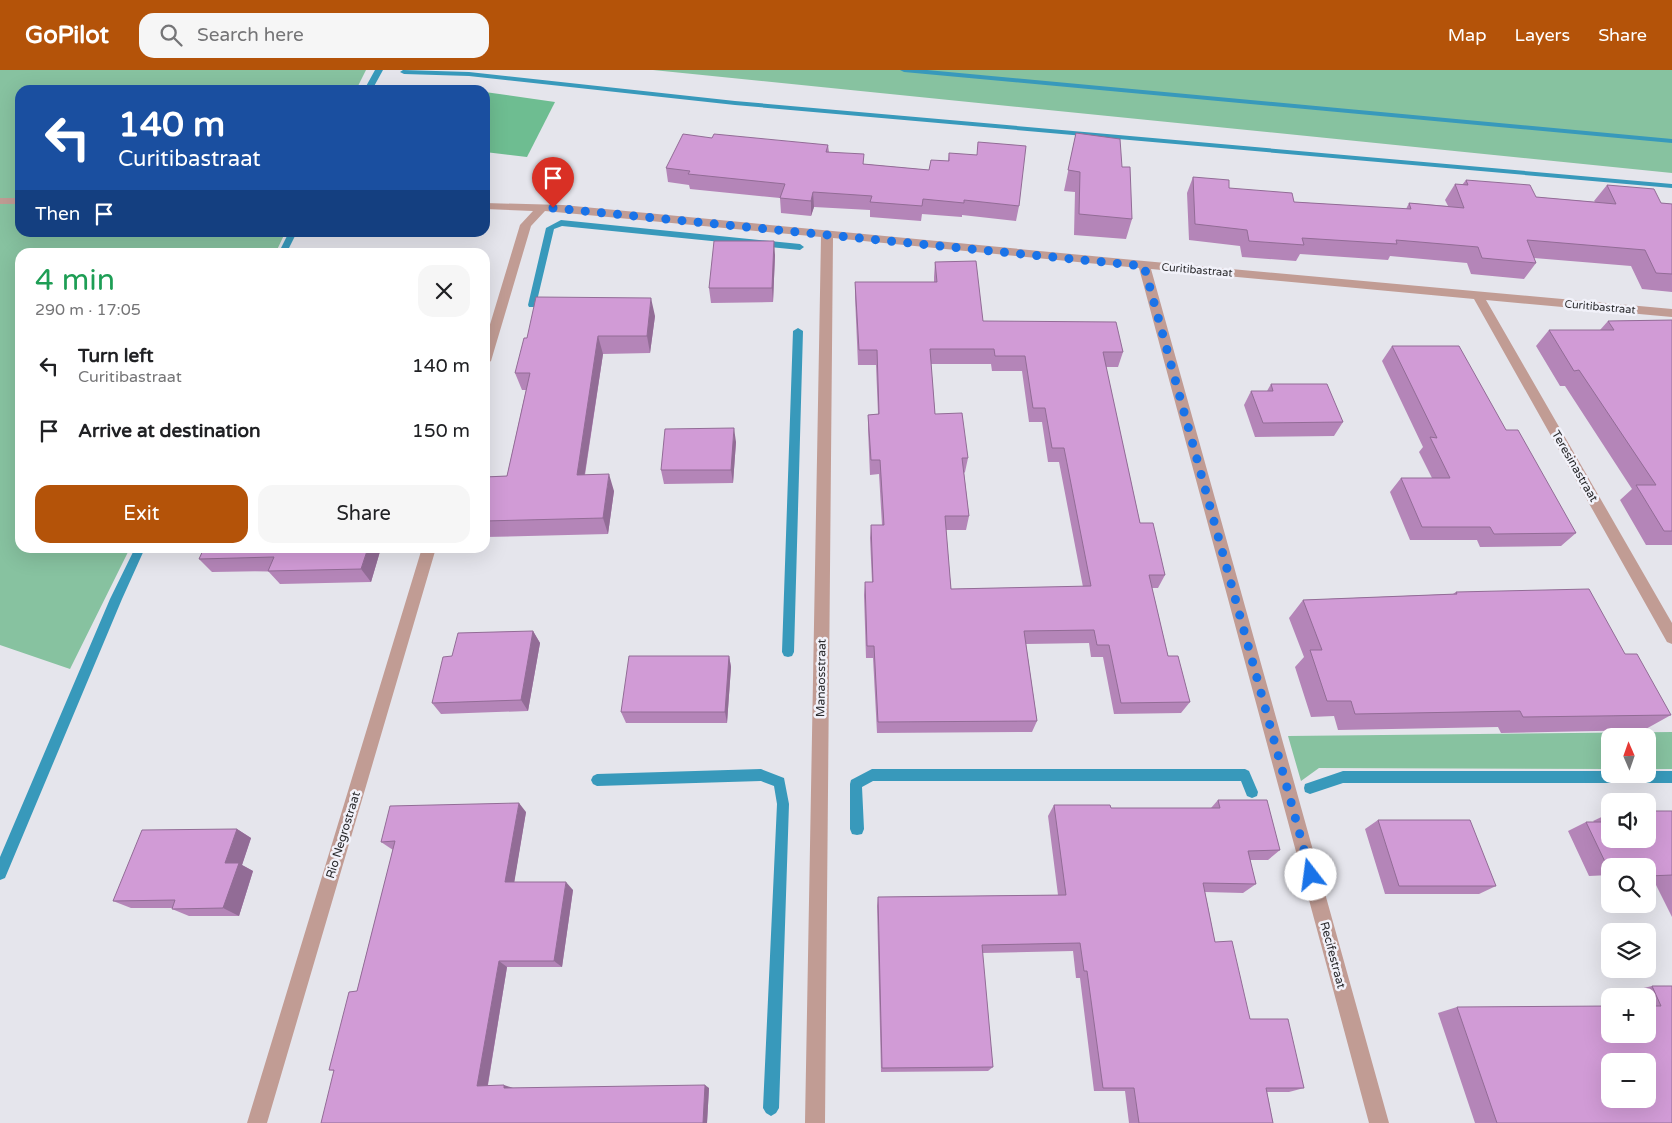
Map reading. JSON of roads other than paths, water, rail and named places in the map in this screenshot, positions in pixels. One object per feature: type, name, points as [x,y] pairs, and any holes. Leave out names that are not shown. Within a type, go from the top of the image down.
[{"type":"street","points":[[0,201],[15,201]]},
{"type":"street","name":"Curitibastraat","points":[[490,206],[542,207],[827,233],[1144,266],[1672,313]]},
{"type":"street","points":[[490,344],[526,225],[542,207]]},
{"type":"street","name":"Manaosstraat","points":[[815,1123],[827,233]]},
{"type":"street","name":"Recifestraat","points":[[1144,266],[1379,1123]]},
{"type":"street","name":"Teresinastraat","points":[[1478,296],[1672,637]]},
{"type":"street","name":"Rio Negrostraat","points":[[257,1123],[428,553]]},
{"type":"waterway","points":[[371,85],[379,70]]},
{"type":"waterway","points":[[904,70],[1672,141]]},
{"type":"waterway","points":[[404,72],[469,74],[735,103],[1672,186]]},
{"type":"waterway","points":[[532,305],[550,228],[561,223],[800,247]]},
{"type":"waterway","points":[[285,248],[290,237]]},
{"type":"waterway","points":[[788,652],[798,331]]},
{"type":"waterway","points":[[0,873],[116,599],[138,553]]},
{"type":"waterway","points":[[597,780],[761,775],[780,782],[783,804],[771,1108]]},
{"type":"waterway","points":[[857,829],[856,784],[872,775],[1245,775],[1252,792]]},
{"type":"waterway","points":[[1310,788],[1343,777],[1672,777]]}]
